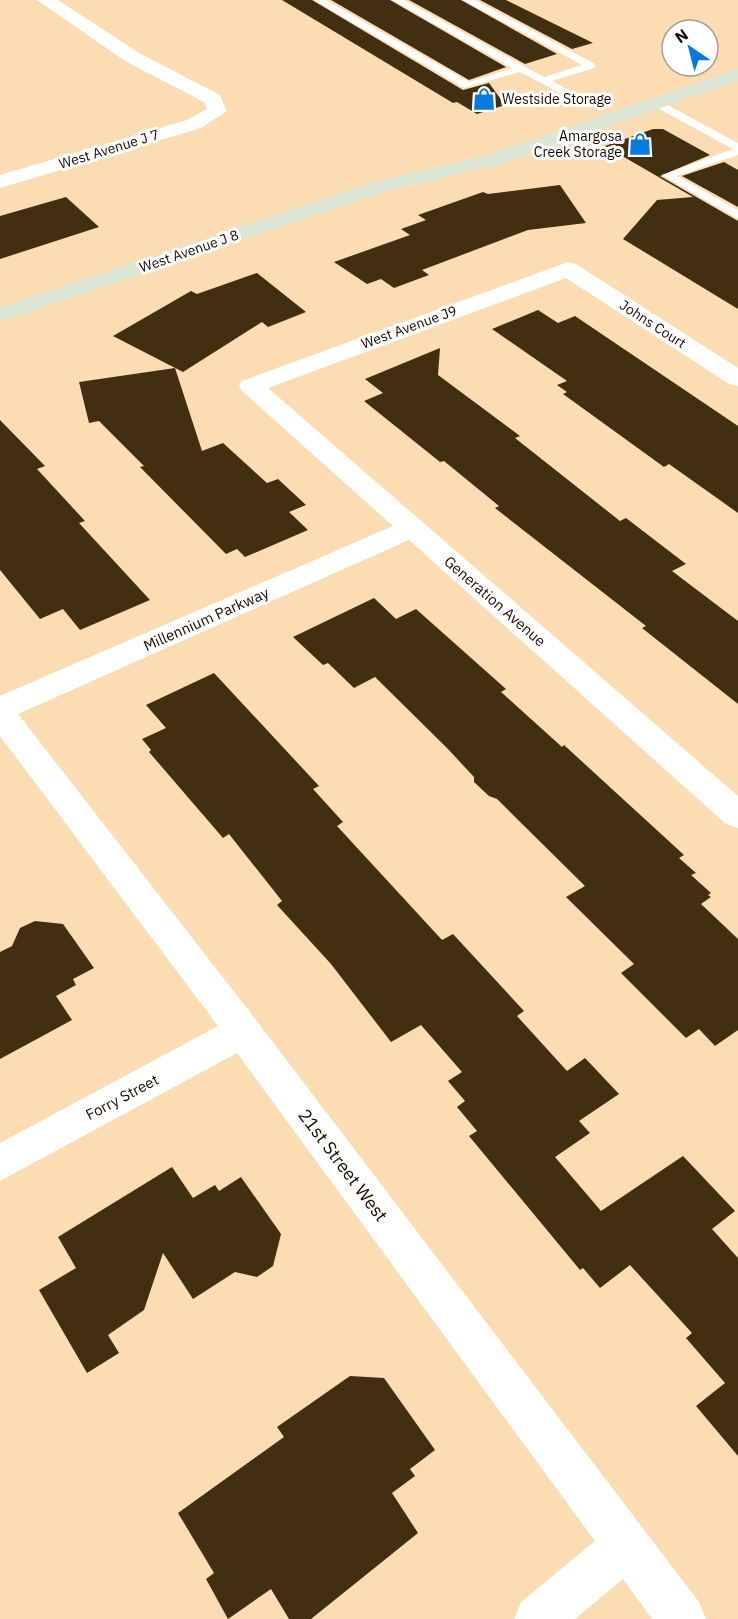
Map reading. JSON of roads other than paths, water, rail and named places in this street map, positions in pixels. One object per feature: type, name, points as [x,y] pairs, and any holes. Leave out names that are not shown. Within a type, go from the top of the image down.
[{"type":"street","name":"West Avenue J 7","points":[[0,182],[194,124],[217,111],[213,99],[132,57],[46,0]]},
{"type":"street","name":"West Avenue J 8","points":[[377,187],[493,160],[738,75]]},
{"type":"street","points":[[568,112],[611,97]]},
{"type":"street","name":"West Avenue J 8","points":[[0,315],[377,187],[475,144]]},
{"type":"street","name":"Johns Court","points":[[568,268],[738,379]]},
{"type":"street","name":"West Avenue J9","points":[[251,386],[568,268]]},
{"type":"street","name":"Generation Avenue","points":[[251,386],[738,816]]},
{"type":"street","name":"Millennium Parkway","points":[[0,711],[412,528]]},
{"type":"street","name":"21st Street West","points":[[0,711],[243,1031],[682,1619]]},
{"type":"street","name":"Forry Street","points":[[0,1163],[243,1031]]},
{"type":"street","points":[[538,1619],[626,1546]]},
{"type":"lane","points":[[319,0],[468,86],[520,69]]},
{"type":"lane","points":[[398,0],[520,69],[589,104]]},
{"type":"lane","points":[[468,0],[591,66],[543,81]]},
{"type":"lane","points":[[656,103],[738,149]]},
{"type":"lane","points":[[738,149],[668,175],[738,215]]},
{"type":"place","name":"Westside Storage","points":[[484,99]]},
{"type":"place","name":"Amargosa Creek Storage","points":[[640,144]]}]
